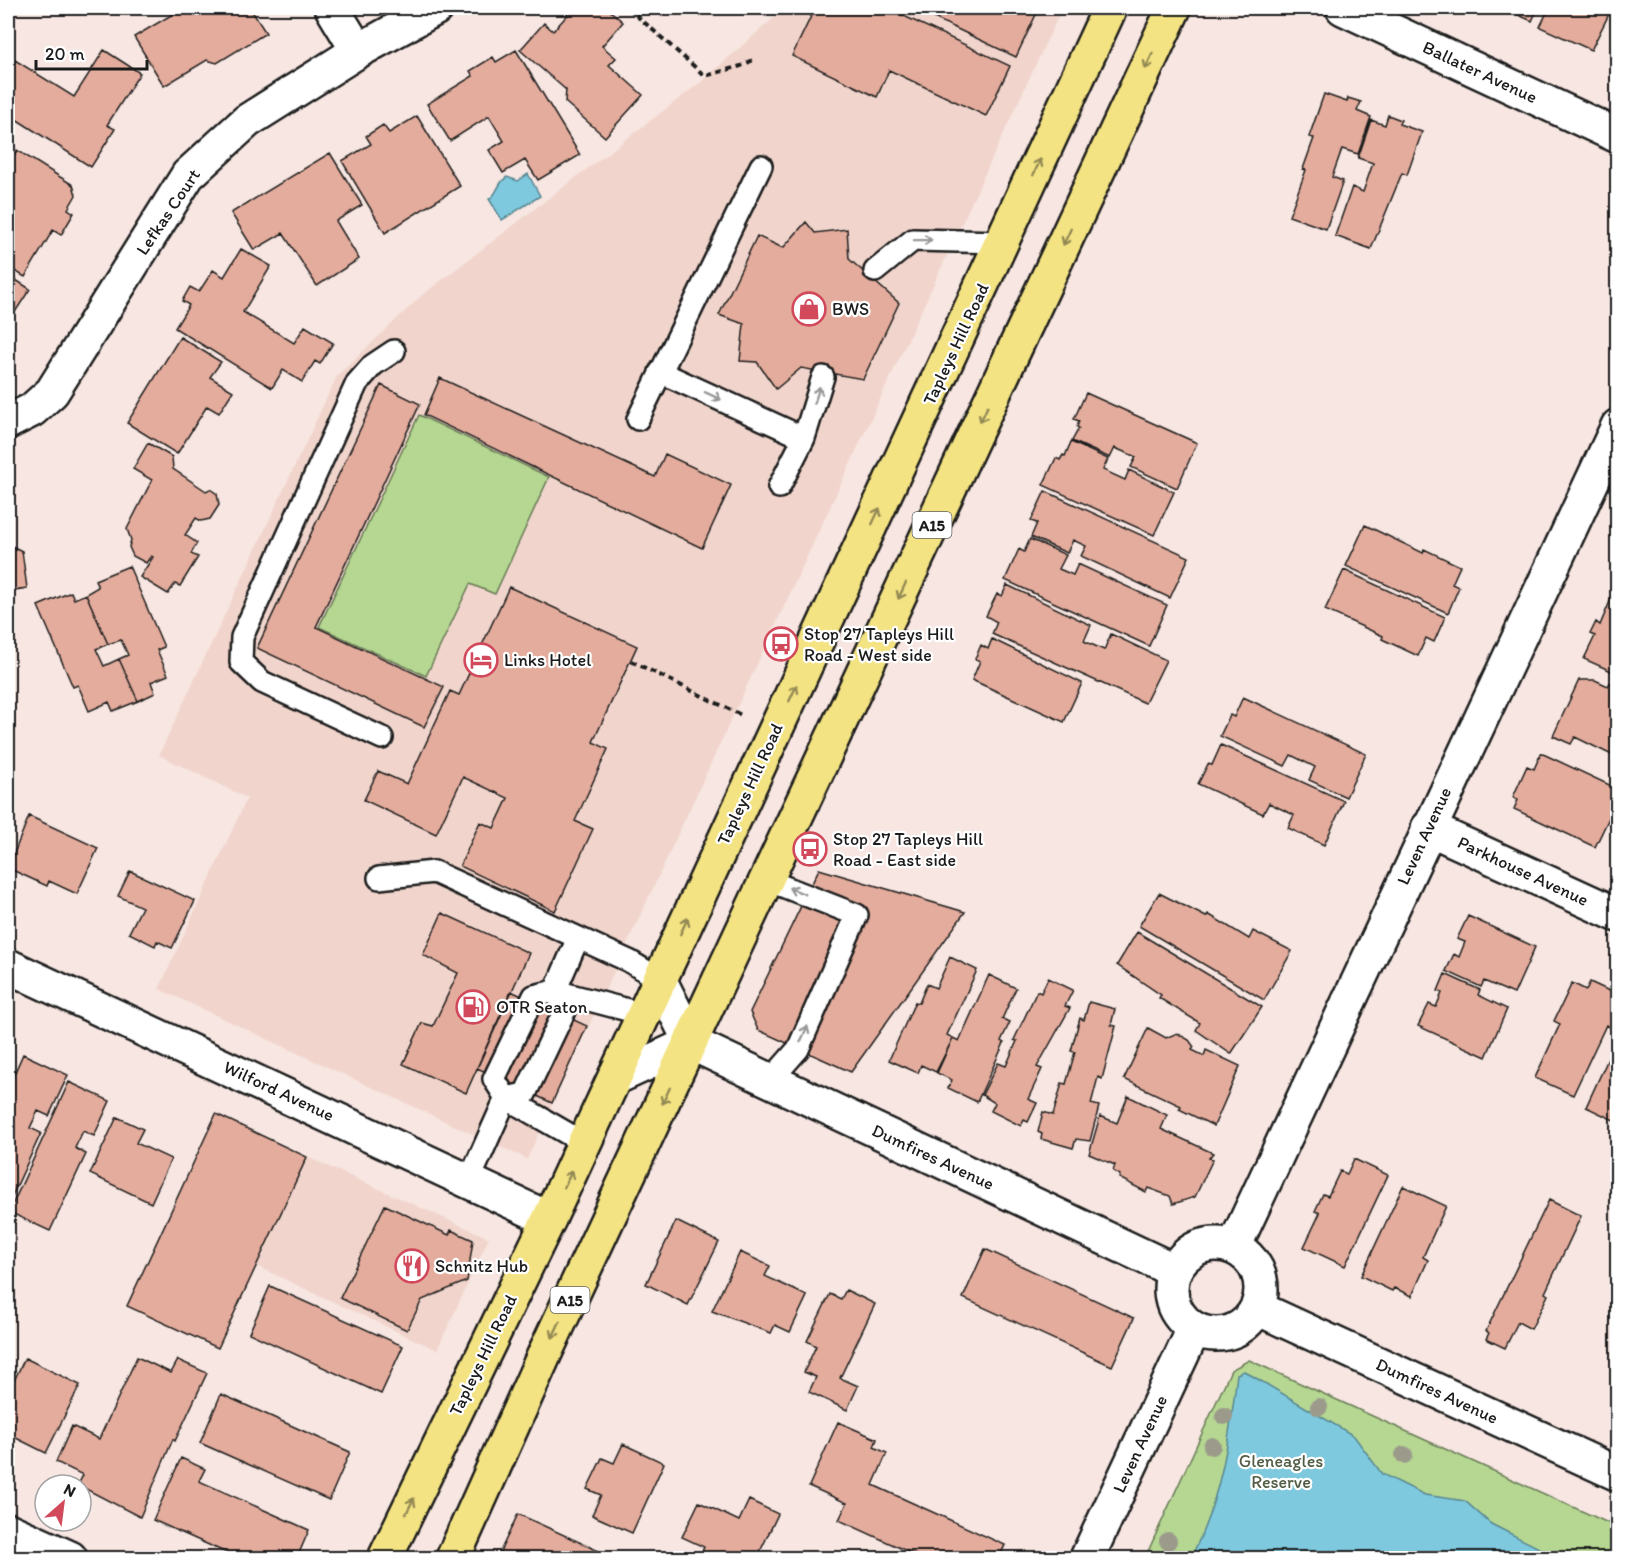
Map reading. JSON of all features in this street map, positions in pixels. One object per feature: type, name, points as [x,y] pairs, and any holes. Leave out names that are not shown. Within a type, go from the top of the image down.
[{"type":"main road","name":"Tapleys Hill Road","points":[[385,1558],[615,1078],[1110,8]]},
{"type":"main road","name":"A15","points":[[453,1558],[1174,8]]},
{"type":"street","points":[[332,8],[358,51]]},
{"type":"street","name":"Lefkas Court","points":[[8,422],[33,410],[52,392],[188,175],[247,121],[358,51],[436,8]]},
{"type":"street","name":"Ballater Avenue","points":[[1343,8],[1617,136]]},
{"type":"street","name":"Leven Avenue","points":[[1234,1247],[1617,426]]},
{"type":"street","name":"Parkhouse Avenue","points":[[1428,828],[1617,915]]},
{"type":"street","name":"Wilford Avenue","points":[[8,966],[549,1218]]},
{"type":"street","points":[[615,1078],[691,1043],[659,979]]},
{"type":"street","name":"Dumfires Avenue","points":[[691,1043],[1174,1271]]},
{"type":"street","points":[[1206,1245],[1234,1247],[1246,1255],[1258,1273],[1261,1294],[1257,1308],[1249,1321],[1237,1330],[1223,1334],[1208,1334],[1194,1329],[1176,1310],[1171,1283],[1174,1271],[1182,1259],[1193,1250],[1206,1245]]},
{"type":"street","name":"Dumfires Avenue","points":[[1257,1308],[1617,1474]]},
{"type":"street","name":"Leven Avenue","points":[[1087,1558],[1194,1329]]},
{"type":"street","points":[[8,1530],[70,1558]]},
{"type":"lane","points":[[638,419],[761,166]]},
{"type":"lane","points":[[875,271],[913,240],[1003,242]]},
{"type":"lane","points":[[381,738],[262,682],[242,662],[242,637],[357,383],[373,365],[394,351]]},
{"type":"lane","points":[[660,372],[804,438]]},
{"type":"lane","points":[[779,488],[804,438],[823,377]]},
{"type":"lane","points":[[379,878],[434,872],[629,961],[659,979]]},
{"type":"lane","points":[[767,880],[857,915],[798,1049],[771,1081]]},
{"type":"lane","points":[[555,991],[578,938]]},
{"type":"lane","points":[[506,1098],[525,1094],[565,1010],[555,991]]},
{"type":"lane","points":[[584,1143],[506,1098],[494,1079],[534,996],[555,991],[644,1014]]},
{"type":"lane","points":[[469,1181],[506,1098]]},
{"type":"path","points":[[628,8],[705,76],[741,66],[755,59]]},
{"type":"path","points":[[630,661],[743,716]]},
{"type":"shaded area","points":[[785,8],[1062,8],[527,1159],[159,989],[247,798],[159,755],[337,376],[421,296],[701,82]]},
{"type":"shaded area","points":[[307,1157],[489,1238],[437,1350],[256,1266]]},
{"type":"green space","points":[[419,415],[549,477],[495,594],[470,584],[426,676],[319,627]]},
{"type":"green space","name":"Gleneagles Reserve","points":[[1249,1360],[1617,1527],[1617,1558],[1145,1558],[1231,1370]]},
{"type":"water","points":[[528,174],[540,196],[502,220],[489,199],[507,177],[518,181]]},
{"type":"water","points":[[1244,1371],[1354,1436],[1382,1474],[1425,1495],[1465,1501],[1491,1524],[1559,1558],[1191,1558],[1217,1491],[1231,1423],[1237,1374]]},
{"type":"building","points":[[183,8],[250,8],[266,33],[217,63],[207,60],[164,86],[134,37]]},
{"type":"building","points":[[574,8],[607,8],[623,22],[602,46],[616,58],[609,65],[643,95],[605,137],[565,102],[566,90],[520,50],[544,23],[553,31]]},
{"type":"building","points":[[815,8],[887,8],[1010,66],[986,116],[889,70],[877,97],[792,56]]},
{"type":"building","points":[[913,8],[1039,8],[1016,57]]},
{"type":"building","points":[[1506,8],[1538,8],[1532,21]]},
{"type":"building","points":[[1549,8],[1601,8],[1610,12],[1591,50],[1540,27]]},
{"type":"building","points":[[104,50],[140,73],[107,125],[115,129],[91,167],[8,114],[8,71],[15,60],[74,97]]},
{"type":"building","points":[[516,50],[580,155],[538,180],[525,160],[503,173],[489,150],[504,141],[489,116],[450,141],[427,104],[473,76],[470,71],[493,57],[496,62]]},
{"type":"building","points":[[1324,94],[1347,102],[1348,98],[1361,102],[1357,111],[1371,117],[1358,154],[1342,149],[1332,177],[1343,181],[1326,229],[1289,216],[1306,170],[1303,169],[1314,138],[1309,137]]},
{"type":"building","points":[[1388,115],[1401,120],[1399,124],[1422,132],[1407,175],[1402,173],[1371,249],[1335,236],[1352,187],[1363,192],[1373,163],[1358,158],[1371,120],[1385,125]]},
{"type":"building","points":[[417,116],[460,186],[385,233],[342,161],[371,144],[366,136],[383,125],[389,133]]},
{"type":"building","points":[[8,148],[15,154],[17,150],[73,185],[76,195],[68,209],[74,213],[61,235],[53,230],[25,277],[8,267]]},
{"type":"building","points":[[330,153],[362,205],[336,221],[359,259],[317,286],[283,233],[254,250],[231,213]]},
{"type":"building","name":"BWS","points":[[806,222],[815,233],[847,229],[849,259],[899,303],[863,379],[801,368],[776,389],[757,362],[740,361],[744,324],[719,315],[757,236],[783,248]]},
{"type":"building","points":[[241,249],[271,266],[243,312],[294,343],[305,326],[333,343],[320,364],[315,361],[302,382],[283,370],[272,388],[175,328],[189,305],[182,301],[190,287],[199,292],[213,270],[224,277]]},
{"type":"building","points":[[8,275],[30,289],[8,323]]},
{"type":"building","points":[[180,337],[221,362],[210,377],[233,391],[219,413],[207,406],[177,454],[127,423]]},
{"type":"building","points":[[440,378],[655,477],[665,454],[731,485],[702,548],[424,415]]},
{"type":"building","points":[[381,385],[420,404],[316,627],[444,687],[424,727],[257,648]]},
{"type":"building","points":[[1086,393],[1197,443],[1177,488],[1131,467],[1136,457],[1115,448],[1110,458],[1072,441],[1079,428],[1077,427],[1079,421],[1074,419]]},
{"type":"building","points":[[1071,442],[1108,459],[1103,470],[1125,480],[1129,470],[1174,492],[1154,535],[1043,485],[1056,458],[1060,460],[1063,455],[1065,456]]},
{"type":"building","points":[[148,443],[172,457],[173,469],[206,491],[210,489],[217,494],[219,505],[210,519],[201,521],[196,518],[185,535],[197,543],[191,554],[198,557],[180,586],[175,584],[168,594],[140,577],[153,557],[151,556],[146,563],[133,556],[129,547],[131,540],[127,529],[152,480],[133,469]]},
{"type":"building","points":[[1045,491],[1189,557],[1170,598],[1081,556],[1086,546],[1073,540],[1067,553],[1031,537],[1037,523],[1031,521]]},
{"type":"building","points":[[1365,525],[1423,553],[1424,549],[1460,566],[1452,584],[1459,587],[1448,613],[1346,566]]},
{"type":"building","points":[[1030,539],[1066,555],[1059,569],[1073,575],[1078,564],[1167,605],[1149,646],[1005,580],[1019,549],[1024,552]]},
{"type":"building","points":[[8,544],[22,551],[27,588],[8,591]]},
{"type":"building","points":[[129,566],[164,647],[157,650],[168,675],[151,682],[155,693],[138,701],[119,659],[128,655],[121,640],[108,644],[86,594],[98,587],[95,580]]},
{"type":"building","points":[[1344,570],[1445,617],[1434,642],[1426,638],[1418,656],[1382,639],[1383,636],[1325,610]]},
{"type":"building","points":[[1007,585],[1091,625],[1084,641],[1104,650],[1111,634],[1166,660],[1145,703],[992,634],[997,622],[986,616],[997,594],[1002,596]]},
{"type":"building","points":[[509,587],[637,646],[593,742],[608,749],[575,821],[593,829],[555,911],[460,866],[480,822],[494,828],[508,798],[463,777],[436,834],[364,800],[378,771],[407,784],[450,691],[459,695]]},
{"type":"building","points":[[71,592],[74,599],[86,594],[108,644],[96,649],[104,666],[119,659],[138,701],[113,711],[109,702],[89,711],[78,685],[73,687],[38,606]]},
{"type":"building","points":[[1611,599],[1618,602],[1618,674],[1584,659],[1595,636],[1590,634],[1596,622],[1600,625]]},
{"type":"building","points":[[992,639],[1082,683],[1064,722],[972,680],[980,661],[975,659],[981,645],[988,649]]},
{"type":"building","points":[[1579,680],[1595,680],[1608,686],[1610,683],[1618,686],[1618,758],[1575,737],[1571,744],[1553,736]]},
{"type":"building","points":[[1243,697],[1366,754],[1346,797],[1309,780],[1315,767],[1291,755],[1285,766],[1220,736],[1230,715],[1234,717]]},
{"type":"building","points":[[1221,745],[1344,801],[1324,845],[1288,828],[1294,815],[1269,803],[1263,814],[1198,784],[1208,764],[1212,765]]},
{"type":"building","points":[[1541,753],[1618,789],[1618,799],[1595,847],[1514,809],[1518,800],[1513,797],[1527,766],[1534,769]]},
{"type":"building","points":[[29,816],[98,848],[77,894],[49,881],[47,886],[8,868]]},
{"type":"building","points":[[819,869],[965,912],[851,1072],[758,1030],[750,1012]]},
{"type":"building","points":[[130,871],[195,901],[172,948],[157,941],[155,946],[129,933],[142,907],[118,896]]},
{"type":"building","points":[[1159,893],[1206,917],[1208,914],[1249,939],[1253,931],[1292,951],[1264,1000],[1139,926]]},
{"type":"building","name":"OTR Seaton","points":[[442,913],[529,953],[466,1093],[403,1064],[422,1023],[433,1026],[458,973],[423,955]]},
{"type":"building","points":[[1468,916],[1535,947],[1514,994],[1484,981],[1481,987],[1446,971],[1454,954],[1459,957],[1465,942],[1457,939]]},
{"type":"building","points":[[1137,932],[1262,1007],[1231,1054],[1196,1030],[1200,1023],[1159,998],[1161,995],[1117,965]]},
{"type":"building","points":[[950,957],[977,970],[947,1035],[953,1038],[936,1072],[921,1065],[918,1073],[889,1060],[915,1002],[919,1003],[927,984],[936,988]]},
{"type":"building","points":[[1445,974],[1480,990],[1478,995],[1507,1009],[1486,1057],[1418,1026],[1429,1004],[1436,1007],[1442,993],[1438,991]]},
{"type":"building","points":[[989,975],[1016,988],[1002,1019],[1010,1022],[1001,1041],[1004,1043],[977,1102],[948,1088],[952,1080],[937,1073],[953,1038],[959,1041]]},
{"type":"building","points":[[1048,978],[1073,990],[1065,1006],[1070,1008],[1037,1067],[1042,1069],[1028,1099],[1037,1103],[1028,1122],[1024,1120],[1021,1126],[991,1111],[995,1103],[982,1095],[998,1063],[1006,1066],[1017,1041],[1014,1040],[1037,991],[1041,993]]},
{"type":"building","points":[[1590,982],[1618,995],[1618,1016],[1612,1028],[1606,1025],[1573,1095],[1535,1078],[1560,1024],[1554,1021],[1572,983],[1586,990]]},
{"type":"building","points":[[511,991],[587,1026],[552,1103],[477,1068]]},
{"type":"building","points":[[1089,1002],[1115,1009],[1111,1025],[1116,1026],[1102,1079],[1098,1077],[1091,1104],[1099,1106],[1090,1141],[1076,1139],[1073,1148],[1041,1139],[1042,1134],[1038,1132],[1043,1112],[1053,1115],[1062,1083],[1066,1084],[1075,1052],[1071,1051],[1080,1018],[1084,1020]]},
{"type":"building","points":[[1148,1028],[1166,1038],[1177,1033],[1189,1040],[1194,1047],[1192,1050],[1204,1056],[1206,1050],[1240,1066],[1214,1126],[1179,1109],[1181,1106],[1124,1079]]},
{"type":"building","points":[[1618,1037],[1618,1122],[1586,1107]]},
{"type":"building","points":[[23,1054],[68,1075],[49,1116],[38,1111],[30,1128],[41,1133],[8,1205],[8,1088]]},
{"type":"building","points":[[69,1082],[110,1101],[94,1136],[83,1131],[75,1148],[86,1154],[50,1231],[9,1212]]},
{"type":"building","points":[[1128,1096],[1167,1115],[1161,1129],[1213,1153],[1209,1158],[1213,1159],[1195,1197],[1173,1204],[1170,1196],[1148,1188],[1146,1192],[1119,1178],[1120,1175],[1113,1171],[1115,1165],[1089,1154],[1100,1116],[1117,1123]]},
{"type":"building","points":[[216,1114],[307,1157],[218,1348],[127,1306]]},
{"type":"building","points":[[117,1117],[143,1129],[136,1143],[171,1159],[151,1203],[90,1174]]},
{"type":"building","points":[[1354,1159],[1388,1175],[1345,1266],[1304,1247],[1320,1213],[1315,1211],[1323,1194],[1328,1196],[1340,1171],[1347,1174]]},
{"type":"building","points":[[1403,1186],[1446,1206],[1423,1257],[1428,1260],[1412,1296],[1394,1288],[1392,1291],[1361,1276]]},
{"type":"building","points":[[1549,1200],[1581,1216],[1531,1329],[1518,1322],[1505,1348],[1486,1339],[1489,1333],[1486,1331]]},
{"type":"building","name":"Schnitz Hub","points":[[385,1205],[449,1235],[451,1230],[473,1240],[467,1281],[422,1300],[407,1330],[340,1298]]},
{"type":"building","points":[[676,1221],[719,1242],[688,1305],[646,1284]]},
{"type":"building","points":[[985,1249],[1134,1318],[1112,1366],[963,1298]]},
{"type":"building","points":[[740,1252],[770,1266],[765,1276],[807,1296],[790,1332],[775,1325],[771,1333],[712,1311]]},
{"type":"building","points":[[270,1286],[403,1346],[381,1394],[249,1333]]},
{"type":"building","points":[[846,1290],[875,1304],[840,1378],[858,1386],[847,1410],[809,1392],[816,1377],[804,1372],[816,1346],[807,1341],[830,1294],[841,1299]]},
{"type":"building","points":[[137,1357],[171,1373],[178,1360],[207,1373],[175,1441],[173,1439],[140,1517],[93,1493],[93,1473],[79,1473],[56,1462],[72,1426],[99,1439]]},
{"type":"building","points":[[25,1358],[80,1385],[46,1453],[8,1434],[8,1393]]},
{"type":"building","points":[[221,1394],[350,1452],[329,1500],[200,1443]]},
{"type":"building","points":[[838,1422],[877,1439],[874,1447],[887,1453],[873,1485],[1005,1545],[999,1558],[922,1558],[839,1520],[847,1503],[809,1486]]},
{"type":"building","points":[[623,1444],[664,1463],[632,1533],[592,1515],[601,1495],[587,1489],[602,1458],[614,1463]]},
{"type":"building","points":[[181,1458],[205,1469],[199,1481],[309,1530],[297,1558],[238,1558],[153,1520]]},
{"type":"building","points":[[749,1500],[778,1514],[757,1558],[699,1558],[704,1547],[682,1537],[699,1502],[739,1521]]},
{"type":"building","points":[[518,1514],[614,1558],[497,1558]]},
{"type":"place","name":"BWS","points":[[809,309]]},
{"type":"place","name":"Stop 27 Tapleys Hill Road - West side","points":[[781,644]]},
{"type":"place","name":"Links Hotel","points":[[481,660]]},
{"type":"place","name":"Stop 27 Tapleys Hill Road - East side","points":[[810,849]]},
{"type":"place","name":"OTR Seaton","points":[[473,1007]]},
{"type":"place","name":"Schnitz Hub","points":[[412,1266]]}]
